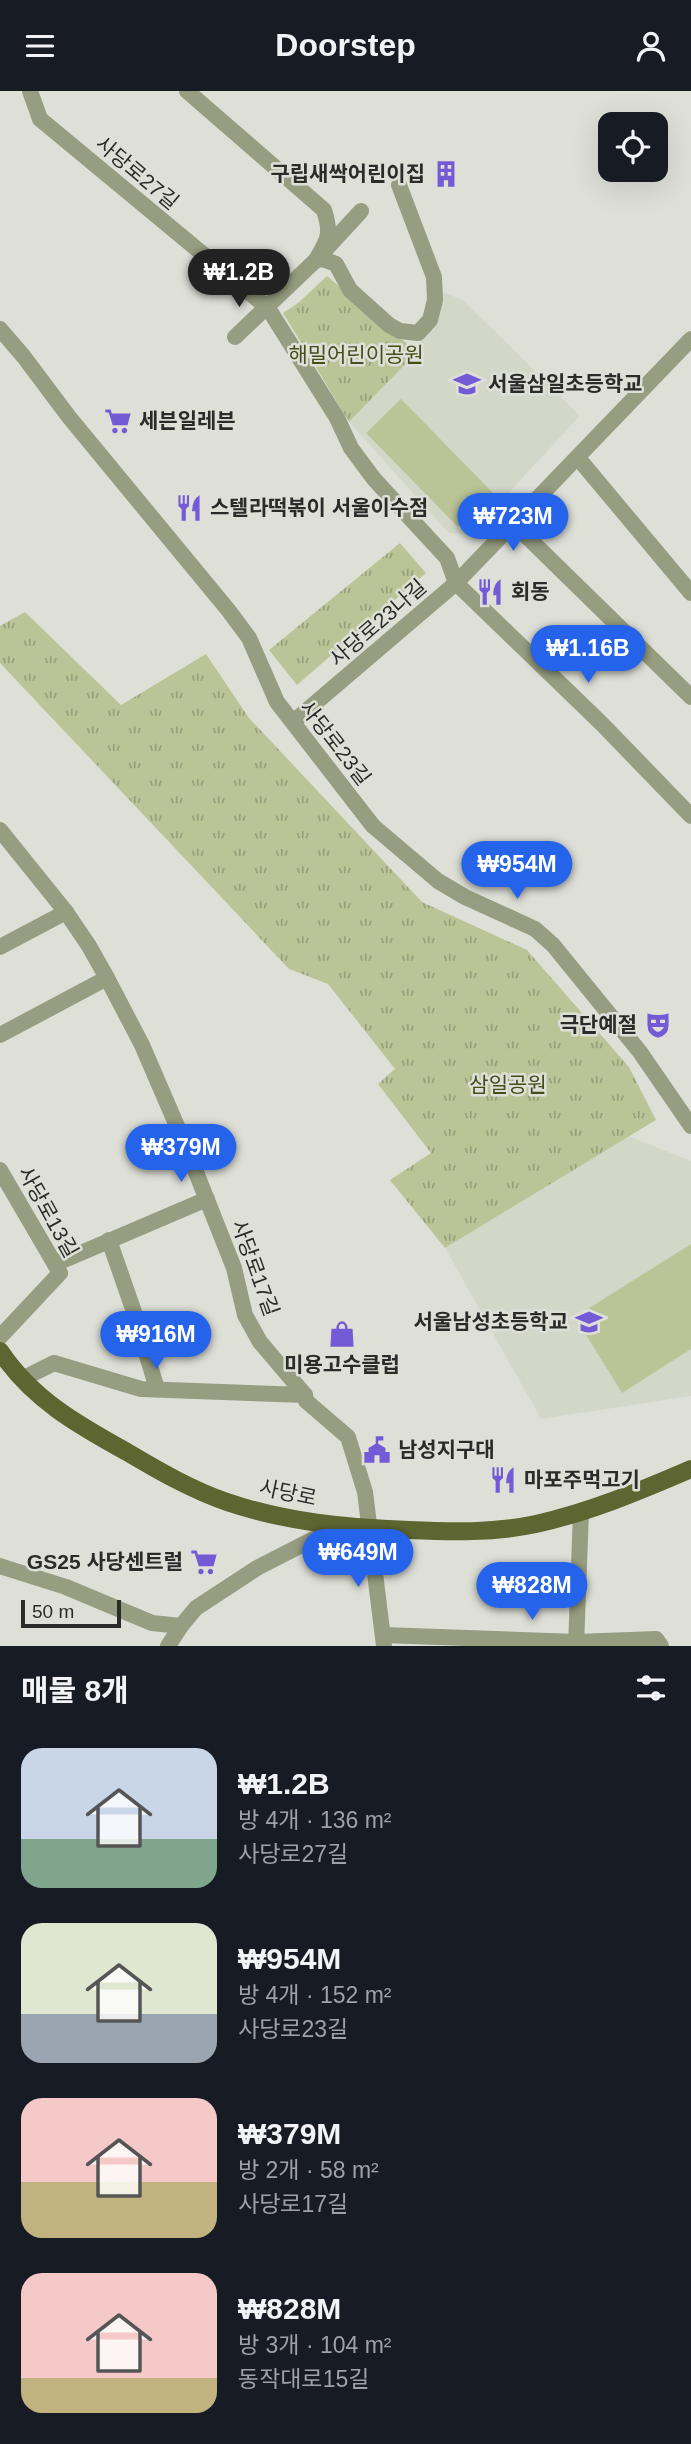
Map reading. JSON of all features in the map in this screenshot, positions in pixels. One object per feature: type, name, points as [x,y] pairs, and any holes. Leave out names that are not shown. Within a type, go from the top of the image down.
[{"type":"main road","name":"사당로","points":[[2,1358],[63,1415],[175,1479],[224,1501],[272,1515],[369,1528],[465,1532],[500,1530],[581,1512],[691,1469]]},
{"type":"street","name":"사당로27길","points":[[30,91],[40,119],[268,308],[337,418],[351,448],[374,479],[447,558],[456,583],[602,724],[691,816]]},
{"type":"street","points":[[187,91],[324,210],[330,227],[328,240],[316,260]]},
{"type":"street","points":[[316,260],[323,259],[335,264],[350,290],[389,325],[400,331],[418,333],[430,320],[435,300],[435,277],[399,185]]},
{"type":"street","points":[[235,337],[268,308],[361,211]]},
{"type":"street","name":"사당로23길","points":[[0,329],[235,620],[248,638],[277,702],[373,826],[438,881],[465,897],[535,929],[553,945],[640,1052],[691,1126]]},
{"type":"street","name":"사당로23나길","points":[[293,722],[456,583],[515,525],[691,339]]},
{"type":"street","points":[[579,458],[691,593]]},
{"type":"street","points":[[515,525],[691,697]]},
{"type":"street","name":"사당로17길","points":[[0,830],[89,946],[142,1045],[234,1268],[245,1315],[260,1342],[305,1395],[306,1401],[348,1437],[365,1492],[383,1640]]},
{"type":"street","points":[[0,947],[65,912]]},
{"type":"street","points":[[0,1035],[107,978]]},
{"type":"street","name":"사당로13길","points":[[0,1170],[60,1273],[0,1337]]},
{"type":"street","points":[[55,1264],[207,1199]]},
{"type":"street","points":[[109,1240],[134,1309],[157,1389]]},
{"type":"street","points":[[22,1379],[54,1363],[141,1389],[305,1395]]},
{"type":"street","points":[[576,1644],[581,1512]]},
{"type":"street","points":[[169,1646],[181,1626],[197,1608],[257,1568],[341,1525]]},
{"type":"street","points":[[0,1566],[66,1587],[152,1623],[181,1626]]},
{"type":"street","points":[[383,1640],[576,1644],[656,1639],[661,1646]]},
{"type":"shaded area","name":"서울삼일초등학교","points":[[432,288],[463,300],[580,416],[469,535],[449,533],[349,422],[417,352]]},
{"type":"shaded area","name":"서울남성초등학교","points":[[628,1136],[691,1161],[691,1396],[541,1419],[445,1248]]},
{"type":"green space","name":"해밀어린이공원","points":[[327,276],[417,352],[349,422],[283,313]]},
{"type":"green space","points":[[401,399],[493,493],[458,527],[366,433]]},
{"type":"green space","points":[[400,543],[426,573],[297,685],[269,650]]},
{"type":"green space","name":"삼일공원","points":[[25,612],[121,705],[206,654],[249,718],[422,902],[527,950],[629,1067],[656,1120],[445,1248],[390,1180],[431,1153],[378,1084],[395,1069],[328,984],[289,969],[0,663],[0,626]]},
{"type":"green space","points":[[691,1244],[691,1349],[622,1393],[575,1317]]},
{"type":"place","name":"구립새싹어린이집","points":[[446,174]]},
{"type":"place","name":"서울삼일초등학교","points":[[467,384]]},
{"type":"place","name":"세븐일레븐","points":[[118,421]]},
{"type":"place","name":"스텔라떡볶이 서울이수점","points":[[189,508]]},
{"type":"place","name":"회동","points":[[490,592]]},
{"type":"place","name":"극단예절","points":[[658,1025]]},
{"type":"place","name":"서울남성초등학교","points":[[589,1322]]},
{"type":"place","name":"미용고수클럽","points":[[342,1334]]},
{"type":"place","name":"남성지구대","points":[[377,1450]]},
{"type":"place","name":"마포주먹고기","points":[[503,1480]]},
{"type":"place","name":"GS25 사당센트럴","points":[[204,1562]]}]
